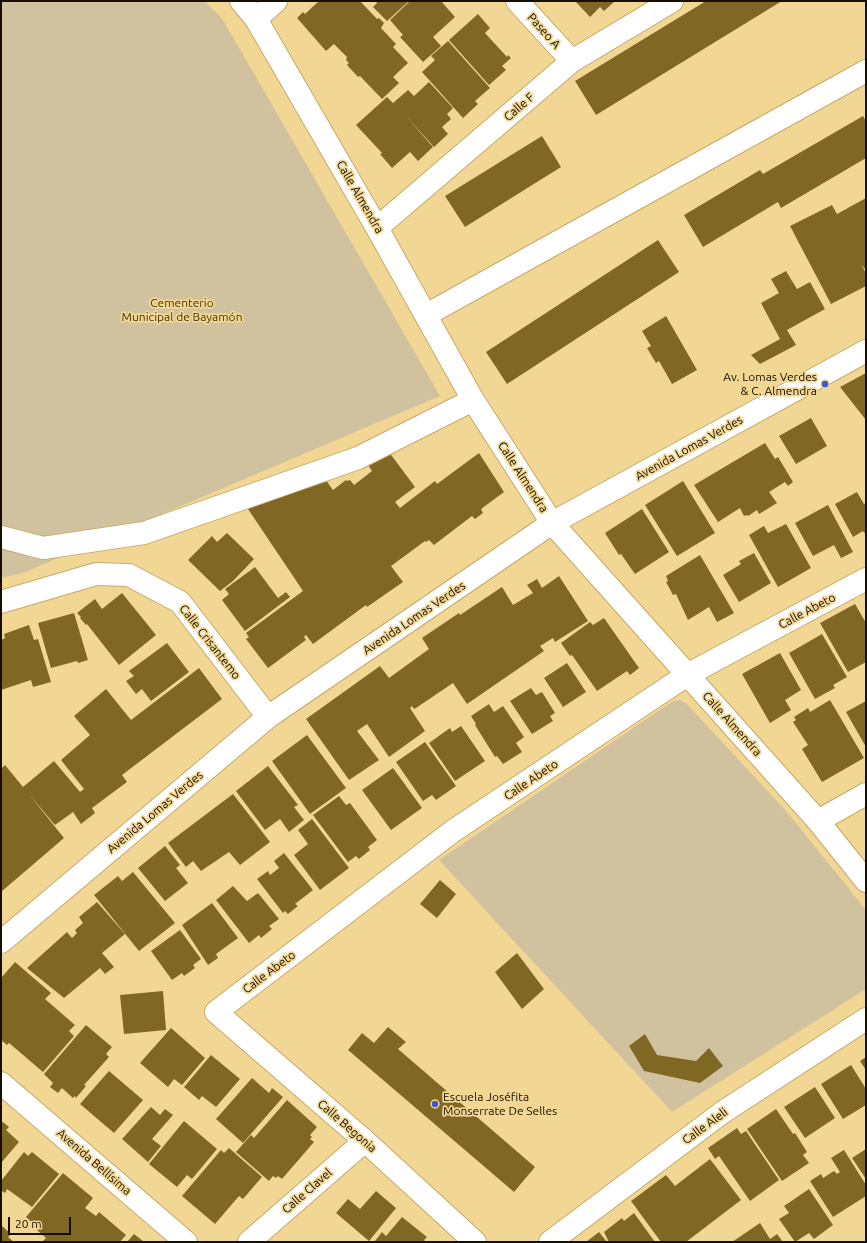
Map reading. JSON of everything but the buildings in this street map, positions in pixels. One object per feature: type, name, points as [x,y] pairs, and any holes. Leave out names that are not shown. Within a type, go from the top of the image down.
[{"type":"street","name":"Calle Almendra","points":[[241,1],[256,18],[378,228],[473,400],[552,523],[818,821],[866,881]]},
{"type":"street","points":[[256,18],[276,1]]},
{"type":"street","name":"Paseo A","points":[[517,1],[572,61]]},
{"type":"street","name":"Calle F","points":[[378,228],[572,61],[672,1]]},
{"type":"street","points":[[426,315],[866,71]]},
{"type":"street","name":"Avenida Lomas Verdes","points":[[1,942],[268,717],[552,523],[866,351]]},
{"type":"street","points":[[1,537],[43,548],[144,533],[358,458],[473,400]]},
{"type":"street","name":"Calle Crisantemo","points":[[1,602],[96,574],[129,575],[180,602],[268,717]]},
{"type":"street","name":"Calle Abeto","points":[[216,1012],[454,831],[687,675],[866,579]]},
{"type":"street","points":[[818,821],[866,794]]},
{"type":"street","name":"Calle Begonia","points":[[216,1012],[365,1141],[475,1242]]},
{"type":"street","name":"Calle Aleli","points":[[550,1242],[723,1112],[866,1020]]},
{"type":"street","name":"Avenida Bellísima","points":[[1,1083],[186,1242]]},
{"type":"street","name":"Calle Clavel","points":[[249,1242],[365,1141]]},
{"type":"green space","name":"Cementerio Municipal de Bayamón","points":[[1,1],[205,1],[223,20],[440,396],[23,573],[1,578]]},
{"type":"green space","points":[[680,700],[686,703],[787,812],[866,910],[866,989],[672,1112],[439,860],[673,701]]},
{"type":"place","name":"Av. Lomas Verdes & C. Almendra","points":[[825,384]]},
{"type":"place","name":"Escuela Joséfita Monserrate De Selles","points":[[435,1104]]}]
